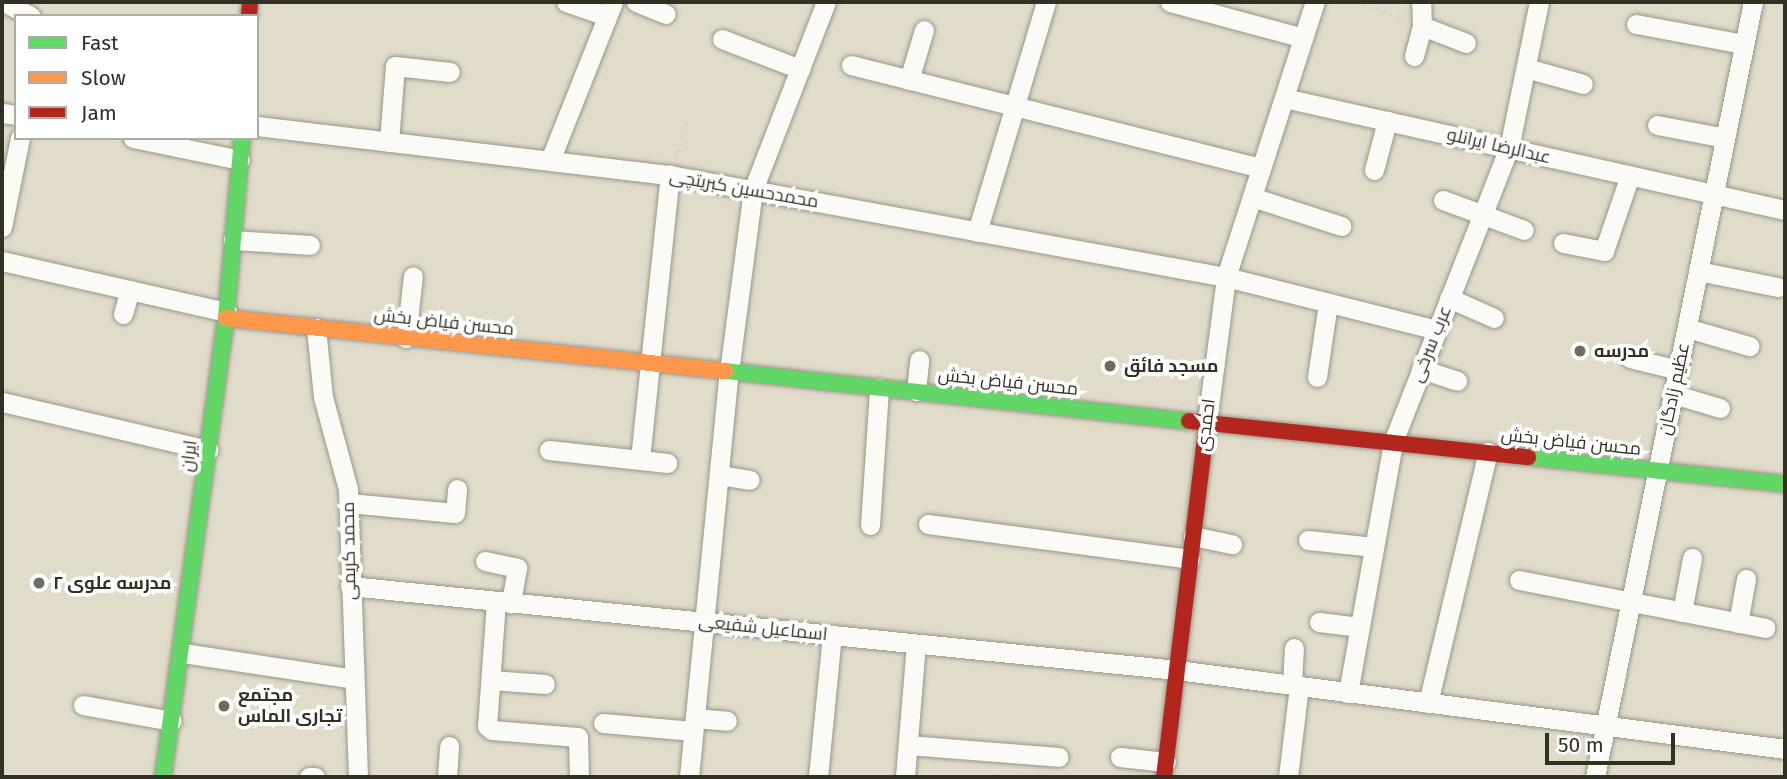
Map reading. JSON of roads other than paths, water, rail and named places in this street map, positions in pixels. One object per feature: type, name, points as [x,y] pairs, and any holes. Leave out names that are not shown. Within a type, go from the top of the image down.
[{"type":"street","points":[[4,2],[29,14]]},
{"type":"street","points":[[551,158],[610,9],[566,2]]},
{"type":"street","points":[[636,2],[666,14]]},
{"type":"street","points":[[689,777],[729,372],[753,190],[826,2]]},
{"type":"street","points":[[977,232],[1046,2]]},
{"type":"street","points":[[1170,2],[1303,38]]},
{"type":"street","name":"احمدی","points":[[1165,769],[1226,277],[1315,2]]},
{"type":"street","points":[[1414,56],[1422,26],[1421,2]]},
{"type":"street","name":"عرب سرخی","points":[[1348,693],[1392,442],[1510,148],[1539,2]]},
{"type":"street","name":"عظیم زادگان","points":[[1595,777],[1753,2]]},
{"type":"street","points":[[1636,24],[1744,44]]},
{"type":"street","points":[[1422,26],[1466,43]]},
{"type":"street","points":[[909,80],[924,30]]},
{"type":"street","points":[[722,39],[800,69]]},
{"type":"street","points":[[851,65],[1261,168]]},
{"type":"street","points":[[389,142],[395,66],[450,72]]},
{"type":"street","points":[[1526,68],[1583,84]]},
{"type":"street","name":"عبدالرضا ایرانلو","points":[[1284,97],[1785,210]]},
{"type":"street","points":[[1374,170],[1387,121]]},
{"type":"street","points":[[1657,125],[1725,138]]},
{"type":"street","name":"محمدحسین کبریتچی","points":[[259,126],[551,158],[670,175],[1226,277],[1437,330]]},
{"type":"street","points":[[2,218],[20,140]]},
{"type":"street","points":[[143,140],[240,160]]},
{"type":"street","name":"ایران","points":[[163,777],[183,653],[226,315],[242,140]]},
{"type":"street","points":[[640,459],[670,175]]},
{"type":"street","points":[[1563,243],[1604,251],[1630,175]]},
{"type":"street","points":[[1252,197],[1341,226]]},
{"type":"street","points":[[1443,200],[1524,230]]},
{"type":"street","points":[[233,240],[310,245]]},
{"type":"street","points":[[2,261],[226,315]]},
{"type":"street","points":[[1698,271],[1777,287]]},
{"type":"street","points":[[406,338],[413,276]]},
{"type":"street","points":[[123,314],[130,290]]},
{"type":"street","points":[[1450,298],[1494,318]]},
{"type":"street","points":[[1317,377],[1328,303]]},
{"type":"street","name":"محسن فیاض بخش","points":[[226,315],[406,338],[1785,484]]},
{"type":"street","name":"محمد کریمی","points":[[316,328],[323,397],[349,503],[358,777]]},
{"type":"street","points":[[1686,328],[1749,346]]},
{"type":"street","points":[[1630,358],[1678,370]]},
{"type":"street","points":[[916,391],[919,360]]},
{"type":"street","points":[[1421,369],[1457,381]]},
{"type":"street","points":[[870,525],[879,388]]},
{"type":"street","points":[[1673,394],[1720,408]]},
{"type":"street","points":[[2,402],[209,450]]},
{"type":"street","points":[[549,450],[667,463]]},
{"type":"street","points":[[1428,703],[1488,452]]},
{"type":"street","points":[[719,475],[750,480]]},
{"type":"street","points":[[349,503],[455,513],[457,489]]},
{"type":"street","points":[[928,524],[1190,559]]},
{"type":"street","points":[[1193,536],[1232,544]]},
{"type":"street","points":[[1308,540],[1374,547]]},
{"type":"street","points":[[1682,612],[1692,558]]},
{"type":"street","points":[[485,561],[517,568],[504,602],[491,680],[489,729],[574,735],[581,742],[579,777]]},
{"type":"street","points":[[1738,623],[1746,579]]},
{"type":"street","points":[[1519,580],[1765,628]]},
{"type":"street","name":"اسماعیل شفیعی","points":[[350,586],[1177,670],[1785,749]]},
{"type":"street","points":[[1320,622],[1360,627]]},
{"type":"street","points":[[818,777],[832,635]]},
{"type":"street","points":[[905,777],[916,644]]},
{"type":"street","points":[[1288,777],[1296,686],[1294,648]]},
{"type":"street","points":[[183,653],[354,679]]},
{"type":"street","points":[[491,680],[545,684]]},
{"type":"street","points":[[83,705],[172,721]]},
{"type":"street","points":[[603,723],[694,724],[727,721]]},
{"type":"street","points":[[908,745],[1059,757]]},
{"type":"street","points":[[447,777],[449,746]]},
{"type":"street","points":[[1120,757],[1165,769]]},
{"type":"street","points":[[309,777],[315,777]]},
{"type":"place","name":"مدرسه","points":[[1580,351]]},
{"type":"place","name":"مسجد فائق","points":[[1110,366]]},
{"type":"place","name":"مدرسه علوی ۲","points":[[39,583]]},
{"type":"place","name":"مجتمع تجاری الماس","points":[[224,706]]}]
